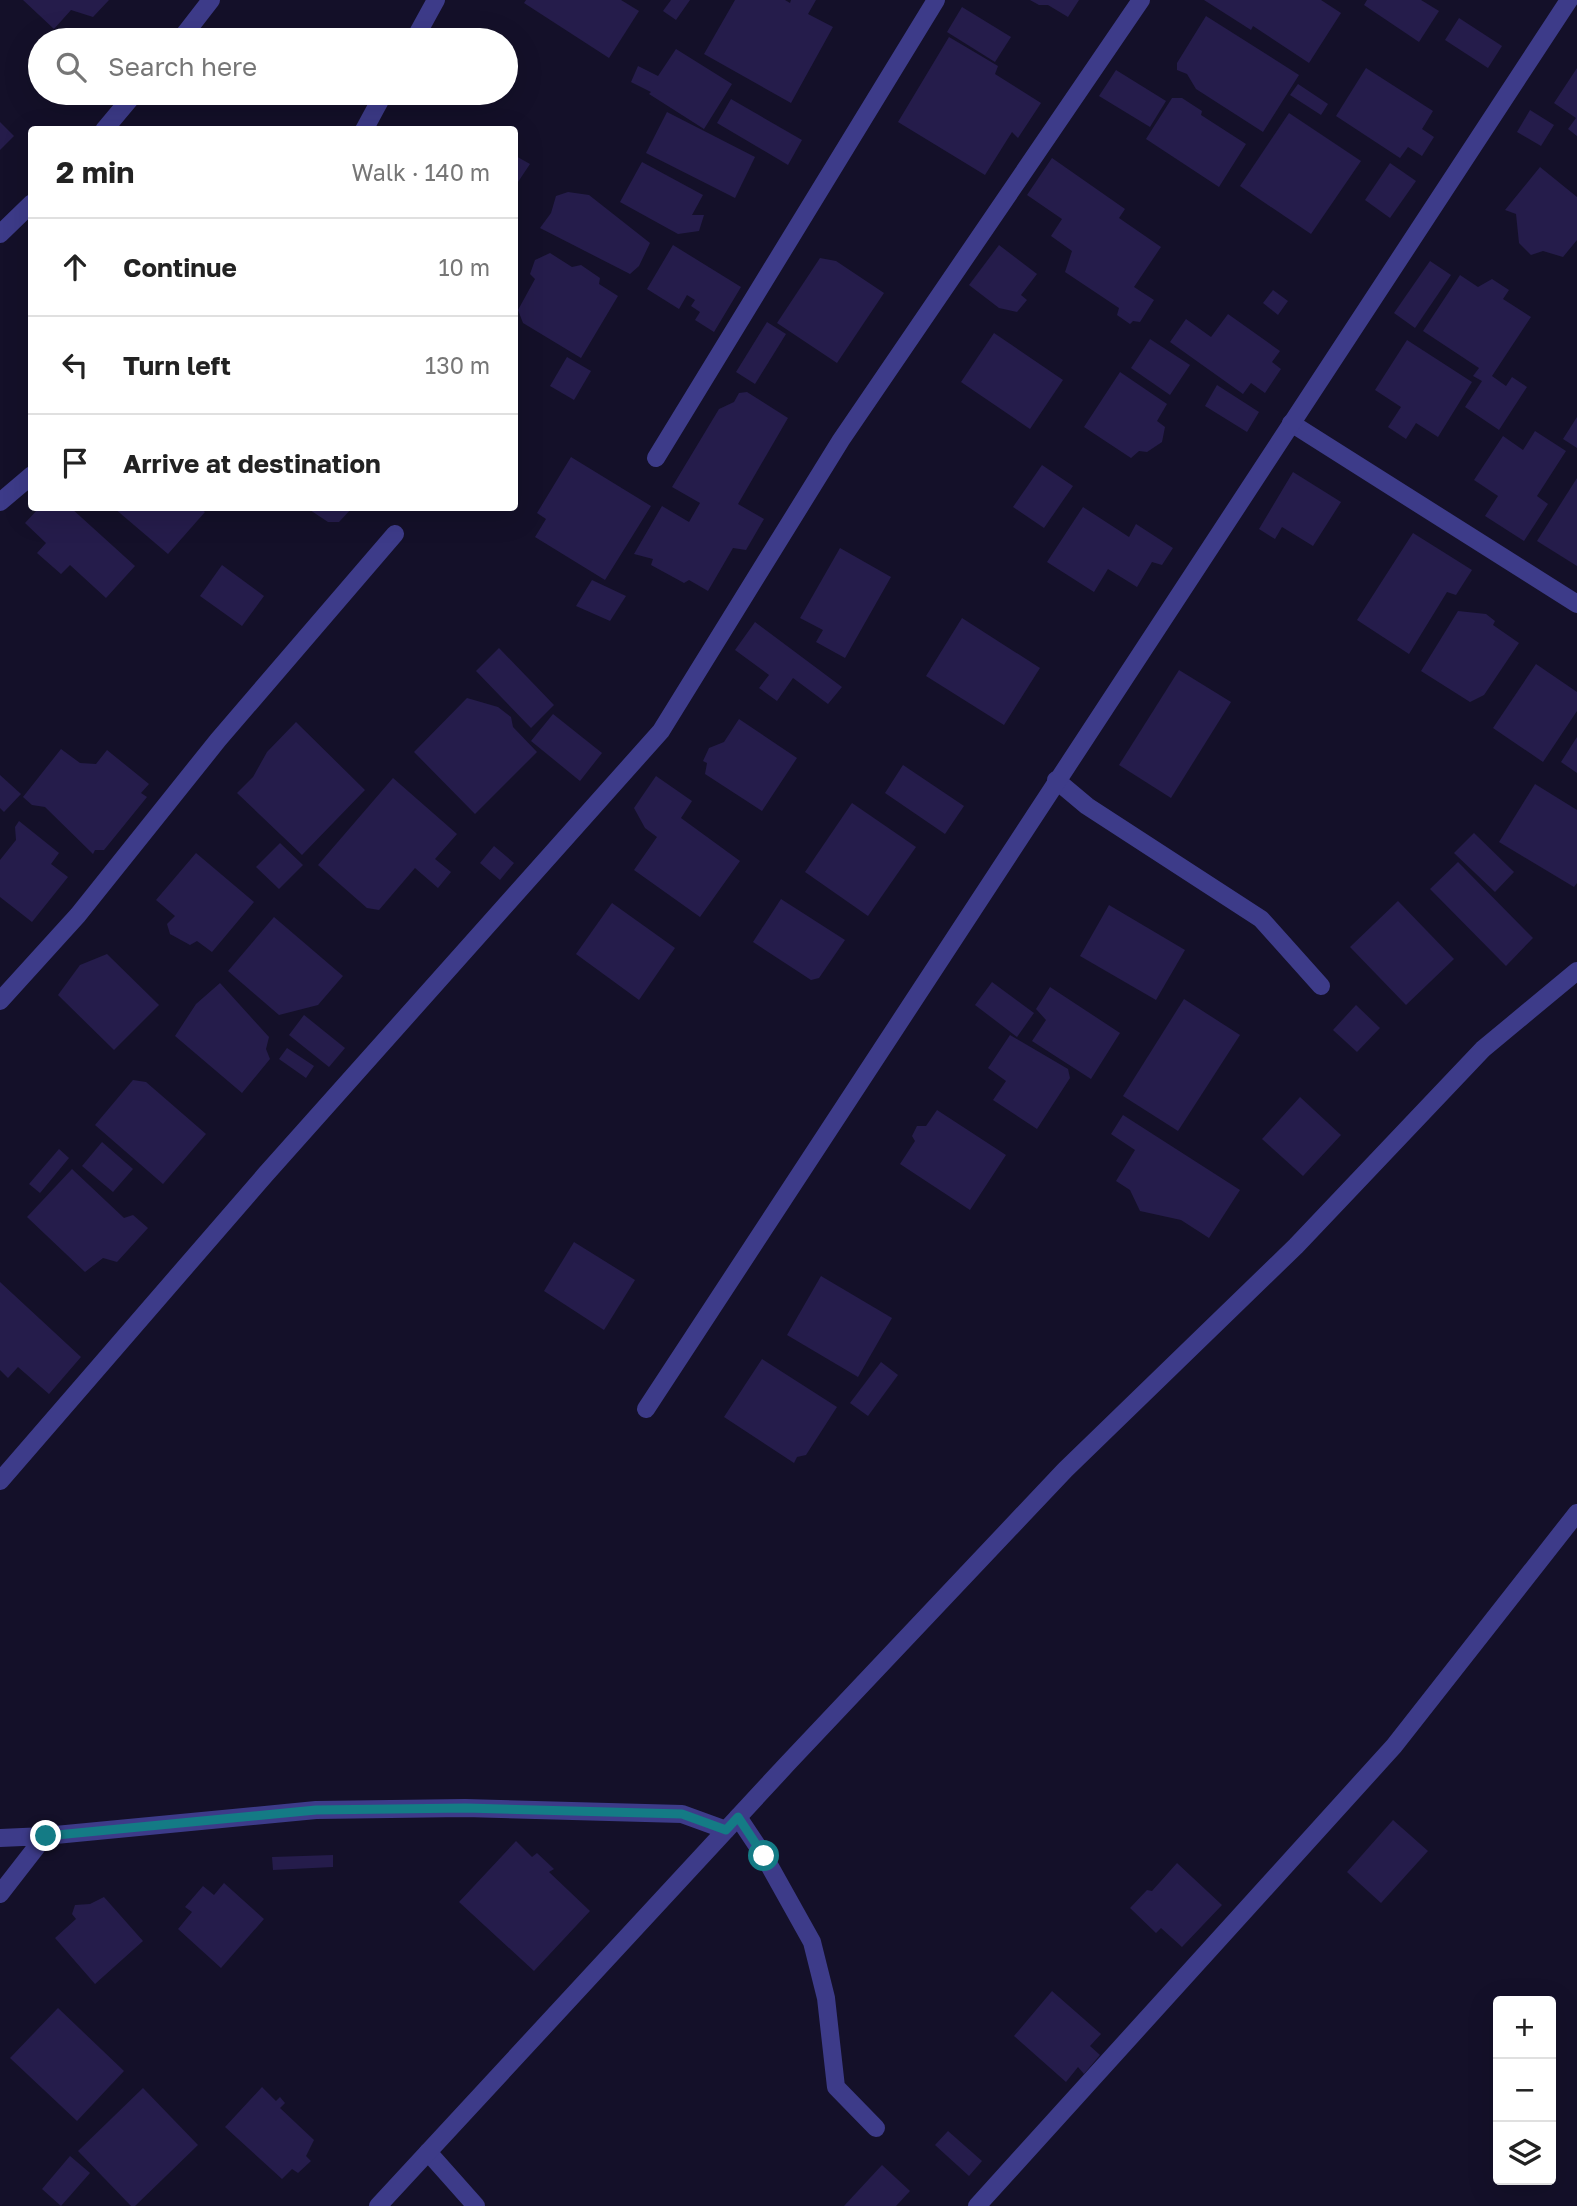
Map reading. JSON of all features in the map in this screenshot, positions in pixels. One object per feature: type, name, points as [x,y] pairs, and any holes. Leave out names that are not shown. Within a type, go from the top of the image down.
[{"type":"street","points":[[189,28],[211,0]]},
{"type":"street","points":[[421,28],[436,0]]},
{"type":"street","points":[[656,458],[936,0]]},
{"type":"street","points":[[0,1481],[265,1175],[661,732],[841,440],[1141,0]]},
{"type":"street","points":[[646,1409],[1569,0]]},
{"type":"street","points":[[107,126],[125,105]]},
{"type":"street","points":[[366,126],[378,105]]},
{"type":"street","points":[[0,234],[28,207]]},
{"type":"street","points":[[1291,422],[1577,604]]},
{"type":"street","points":[[0,502],[28,478]]},
{"type":"street","points":[[0,1001],[78,915],[218,740],[396,534]]},
{"type":"street","points":[[1056,780],[1087,806],[1261,919],[1321,985]]},
{"type":"street","points":[[378,2206],[1065,1470],[1296,1246],[1482,1049],[1577,971]]},
{"type":"street","points":[[977,2206],[1394,1746],[1577,1513]]},
{"type":"street","points":[[0,1838],[316,1810],[466,1808],[682,1814],[732,1824],[764,1856],[812,1942],[827,1998],[836,2087],[876,2128]]},
{"type":"street","points":[[0,1894],[46,1836]]},
{"type":"street","points":[[428,2152],[476,2206]]},
{"type":"building","points":[[23,0],[109,0],[93,17],[71,10],[53,28]]},
{"type":"building","points":[[526,0],[621,0],[639,11],[609,58],[524,3]]},
{"type":"building","points":[[671,0],[690,0],[676,20],[663,11]]},
{"type":"building","points":[[735,0],[785,0],[790,3],[791,0],[816,0],[808,14],[833,27],[791,103],[704,54]]},
{"type":"building","points":[[1030,0],[1079,0],[1068,17],[1048,5],[1039,5]]},
{"type":"building","points":[[1204,0],[1321,0],[1341,13],[1309,63],[1253,26],[1251,30]]},
{"type":"building","points":[[1367,0],[1421,0],[1439,11],[1419,42],[1364,5]]},
{"type":"building","points":[[962,7],[1011,37],[995,62],[947,32]]},
{"type":"building","points":[[1206,16],[1299,75],[1263,132],[1196,89],[1187,74],[1177,70],[1177,63]]},
{"type":"building","points":[[1459,18],[1502,46],[1488,68],[1445,40]]},
{"type":"building","points":[[949,37],[998,66],[995,74],[1041,103],[1018,138],[1012,132],[985,175],[898,122]]},
{"type":"building","points":[[676,49],[732,84],[704,129],[649,94],[651,92],[631,82],[638,66],[658,76]]},
{"type":"building","points":[[1366,68],[1433,111],[1422,129],[1434,137],[1422,156],[1408,147],[1400,158],[1336,116]]},
{"type":"building","points":[[1577,68],[1577,136],[1568,129],[1576,118],[1554,103]]},
{"type":"building","points":[[1116,70],[1166,101],[1150,127],[1099,96]]},
{"type":"building","points":[[1298,84],[1328,104],[1321,115],[1290,95]]},
{"type":"building","points":[[1172,98],[1182,98],[1202,111],[1201,115],[1246,144],[1219,187],[1146,139]]},
{"type":"building","points":[[731,99],[802,140],[788,165],[717,123]]},
{"type":"building","points":[[1530,110],[1554,125],[1541,146],[1517,132]]},
{"type":"building","points":[[667,112],[755,157],[735,198],[646,153]]},
{"type":"building","points":[[1289,113],[1361,161],[1311,234],[1240,186]]},
{"type":"building","points":[[0,122],[14,136],[0,150]]},
{"type":"building","points":[[518,157],[530,164],[518,182]]},
{"type":"building","points":[[1052,158],[1125,209],[1119,218],[1161,247],[1134,287],[1154,300],[1140,322],[1133,321],[1130,324],[1117,315],[1119,308],[1065,272],[1072,251],[1051,236],[1062,219],[1027,195]]},
{"type":"building","points":[[642,162],[703,195],[692,215],[704,215],[699,231],[678,234],[620,202]]},
{"type":"building","points":[[1390,163],[1416,181],[1390,218],[1365,200]]},
{"type":"building","points":[[1540,167],[1577,197],[1577,240],[1563,257],[1543,251],[1531,255],[1519,243],[1516,214],[1505,210]]},
{"type":"building","points":[[568,192],[589,195],[650,243],[639,266],[630,274],[540,228],[551,213],[556,196]]},
{"type":"building","points":[[673,245],[741,287],[714,332],[695,320],[700,312],[691,306],[695,300],[687,295],[679,309],[647,289]]},
{"type":"building","points":[[999,245],[1037,274],[1021,295],[1027,300],[1017,312],[999,308],[969,285]]},
{"type":"building","points":[[550,253],[572,267],[581,265],[600,278],[599,284],[618,296],[581,358],[523,323],[518,310],[535,279],[530,274],[535,260]]},
{"type":"building","points":[[820,258],[836,261],[884,293],[837,363],[777,323]]},
{"type":"building","points":[[1430,261],[1451,275],[1415,328],[1394,313]]},
{"type":"building","points":[[1460,275],[1478,287],[1492,279],[1509,290],[1503,299],[1531,317],[1492,376],[1506,386],[1512,377],[1527,387],[1499,430],[1465,407],[1482,381],[1473,376],[1479,368],[1423,331]]},
{"type":"building","points":[[1273,290],[1288,301],[1278,315],[1263,303]]},
{"type":"building","points":[[1228,314],[1280,351],[1272,362],[1281,369],[1265,393],[1251,383],[1243,394],[1170,342],[1186,319],[1211,337]]},
{"type":"building","points":[[767,322],[786,334],[755,384],[736,372]]},
{"type":"building","points":[[994,333],[1063,380],[1030,429],[961,382]]},
{"type":"building","points":[[1150,339],[1190,365],[1170,395],[1131,368]]},
{"type":"building","points":[[1407,340],[1472,382],[1438,437],[1416,423],[1406,439],[1388,427],[1401,407],[1375,390]]},
{"type":"building","points":[[567,357],[591,371],[574,400],[550,386]]},
{"type":"building","points":[[1120,372],[1167,404],[1157,421],[1165,427],[1162,442],[1147,452],[1139,451],[1131,458],[1084,427]]},
{"type":"building","points":[[1217,385],[1259,412],[1247,432],[1205,406]]},
{"type":"building","points":[[747,392],[788,418],[738,504],[764,519],[746,550],[733,548],[708,591],[689,580],[684,583],[651,565],[653,559],[634,554],[662,506],[689,522],[700,503],[672,487],[719,409],[734,402],[739,393]]},
{"type":"building","points":[[1577,417],[1577,448],[1563,439]]},
{"type":"building","points":[[1535,431],[1566,451],[1537,496],[1548,504],[1524,541],[1485,516],[1498,496],[1474,480],[1503,436],[1523,450]]},
{"type":"building","points":[[571,457],[651,506],[605,580],[535,537],[546,519],[537,513]]},
{"type":"building","points":[[1042,465],[1073,486],[1044,528],[1013,507]]},
{"type":"building","points":[[1293,472],[1341,502],[1313,546],[1282,527],[1275,539],[1259,529]]},
{"type":"building","points":[[1577,478],[1577,566],[1537,541]]},
{"type":"building","points":[[1083,507],[1129,537],[1136,524],[1173,548],[1162,565],[1152,562],[1137,587],[1108,569],[1094,592],[1047,562]]},
{"type":"building","points":[[36,511],[74,511],[135,566],[106,598],[70,565],[61,574],[37,553],[46,543],[25,523]]},
{"type":"building","points":[[118,511],[205,512],[168,554]]},
{"type":"building","points":[[312,511],[349,511],[339,522],[328,522]]},
{"type":"building","points":[[1413,533],[1472,570],[1456,595],[1447,592],[1409,654],[1357,620]]},
{"type":"building","points":[[840,548],[891,577],[845,658],[816,642],[823,630],[800,618]]},
{"type":"building","points":[[222,565],[264,596],[242,626],[200,596]]},
{"type":"building","points":[[592,580],[626,596],[610,621],[576,606]]},
{"type":"building","points":[[1458,611],[1486,614],[1495,621],[1493,625],[1519,643],[1484,695],[1470,702],[1421,671]]},
{"type":"building","points":[[962,618],[1040,668],[1004,725],[926,676]]},
{"type":"building","points":[[755,622],[842,687],[828,704],[793,678],[777,701],[759,688],[769,675],[735,650]]},
{"type":"building","points":[[499,648],[554,705],[531,728],[476,671]]},
{"type":"building","points":[[1536,664],[1577,692],[1577,711],[1543,762],[1493,728]]},
{"type":"building","points":[[1179,670],[1231,702],[1171,798],[1119,765]]},
{"type":"building","points":[[467,698],[498,707],[511,717],[513,727],[537,752],[475,814],[414,752]]},
{"type":"building","points":[[553,714],[602,753],[580,781],[531,741]]},
{"type":"building","points":[[739,719],[797,758],[762,811],[705,774],[707,763],[703,761],[709,748],[724,742]]},
{"type":"building","points":[[296,722],[365,790],[302,855],[237,793],[253,777],[267,752]]},
{"type":"building","points":[[1577,737],[1577,773],[1561,762]]},
{"type":"building","points":[[61,749],[80,763],[96,764],[107,750],[149,784],[141,793],[147,797],[104,850],[95,850],[93,854],[45,807],[32,805],[23,797]]},
{"type":"building","points":[[903,765],[964,806],[945,834],[885,793]]},
{"type":"building","points":[[0,775],[21,794],[4,812],[0,808]]},
{"type":"building","points":[[656,776],[692,801],[681,818],[740,861],[700,917],[634,870],[657,837],[645,828],[634,808]]},
{"type":"building","points":[[393,778],[457,834],[435,859],[451,872],[438,888],[415,868],[379,910],[367,908],[318,865]]},
{"type":"building","points":[[1535,784],[1577,810],[1577,883],[1574,887],[1499,842]]},
{"type":"building","points":[[852,803],[916,847],[868,916],[805,872]]},
{"type":"building","points":[[19,821],[59,853],[51,864],[68,877],[32,922],[0,897],[0,860],[16,840],[15,827]]},
{"type":"building","points":[[1474,833],[1514,872],[1495,892],[1454,853]]},
{"type":"building","points":[[280,843],[303,865],[279,889],[256,867]]},
{"type":"building","points":[[494,846],[514,863],[500,880],[480,863]]},
{"type":"building","points":[[196,853],[254,902],[212,952],[197,941],[190,945],[170,934],[167,924],[175,916],[156,900]]},
{"type":"building","points":[[1458,862],[1533,938],[1506,966],[1430,889]]},
{"type":"building","points":[[781,899],[845,940],[819,978],[811,980],[753,942]]},
{"type":"building","points":[[1398,901],[1454,959],[1406,1005],[1350,947]]},
{"type":"building","points":[[612,903],[675,948],[639,1000],[576,954]]},
{"type":"building","points":[[1109,905],[1185,950],[1156,1000],[1080,956]]},
{"type":"building","points":[[274,917],[343,976],[318,1005],[279,1015],[228,971]]},
{"type":"building","points":[[107,954],[159,1005],[114,1050],[58,995],[80,965]]},
{"type":"building","points":[[992,982],[1034,1013],[1017,1037],[975,1005]]},
{"type":"building","points":[[220,983],[269,1037],[266,1049],[270,1059],[242,1093],[175,1036],[196,1004]]},
{"type":"building","points":[[1050,987],[1120,1033],[1091,1079],[1032,1041],[1046,1020],[1036,1009]]},
{"type":"building","points":[[1184,999],[1240,1035],[1178,1131],[1123,1096]]},
{"type":"building","points":[[1356,1005],[1380,1028],[1357,1052],[1333,1030]]},
{"type":"building","points":[[304,1015],[345,1048],[329,1067],[289,1035]]},
{"type":"building","points":[[1010,1035],[1068,1069],[1070,1078],[1037,1129],[993,1100],[1006,1081],[988,1068]]},
{"type":"building","points":[[287,1048],[314,1066],[306,1078],[279,1059]]},
{"type":"building","points":[[133,1080],[146,1082],[206,1134],[163,1184],[95,1125]]},
{"type":"building","points":[[1300,1097],[1341,1135],[1303,1176],[1262,1139]]},
{"type":"building","points":[[937,1110],[1006,1155],[970,1210],[900,1164],[915,1141],[912,1136],[917,1126],[926,1126]]},
{"type":"building","points":[[1123,1115],[1240,1190],[1209,1238],[1181,1220],[1140,1211],[1130,1190],[1116,1181],[1135,1150],[1111,1134]]},
{"type":"building","points":[[102,1142],[133,1169],[113,1192],[82,1166]]},
{"type":"building","points":[[59,1149],[69,1158],[40,1193],[29,1184]]},
{"type":"building","points":[[72,1169],[124,1218],[133,1215],[148,1228],[117,1262],[103,1258],[85,1272],[27,1217]]},
{"type":"building","points":[[574,1242],[635,1280],[604,1330],[544,1291]]},
{"type":"building","points":[[821,1276],[892,1318],[858,1377],[787,1335]]},
{"type":"building","points":[[0,1282],[81,1357],[49,1394],[18,1367],[8,1378],[0,1370]]},
{"type":"building","points":[[762,1359],[837,1407],[806,1455],[797,1457],[794,1463],[724,1417]]},
{"type":"building","points":[[881,1362],[898,1375],[868,1416],[850,1403]]},
{"type":"building","points":[[1393,1820],[1428,1851],[1381,1903],[1347,1872]]},
{"type":"building","points":[[516,1841],[532,1857],[537,1853],[554,1869],[549,1872],[590,1911],[534,1971],[459,1902]]},
{"type":"building","points":[[333,1855],[333,1867],[273,1870],[272,1857]]},
{"type":"building","points":[[1177,1863],[1222,1905],[1182,1947],[1161,1928],[1156,1933],[1130,1908],[1147,1890],[1152,1891]]},
{"type":"building","points":[[224,1883],[264,1919],[221,1968],[178,1929],[192,1912],[185,1907],[203,1886],[214,1895]]},
{"type":"building","points":[[104,1897],[143,1941],[95,1984],[55,1938],[76,1919],[72,1914],[75,1905],[90,1904]]},
{"type":"building","points":[[1052,1991],[1101,2034],[1090,2046],[1100,2055],[1084,2074],[1078,2067],[1066,2082],[1014,2036]]},
{"type":"building","points":[[58,2008],[124,2071],[77,2121],[10,2058]]},
{"type":"building","points":[[262,2087],[276,2101],[280,2097],[285,2103],[280,2108],[314,2140],[306,2156],[311,2161],[298,2173],[292,2169],[282,2179],[225,2127]]},
{"type":"building","points":[[143,2088],[198,2145],[135,2206],[131,2206],[78,2151]]},
{"type":"building","points":[[948,2131],[982,2161],[969,2176],[935,2145]]},
{"type":"building","points":[[70,2156],[90,2173],[61,2206],[42,2189]]},
{"type":"building","points":[[882,2165],[910,2191],[896,2206],[844,2206]]},
{"type":"route","points":[[46,1836],[316,1810],[466,1808],[682,1814],[726,1830],[738,1817],[764,1856]]}]
